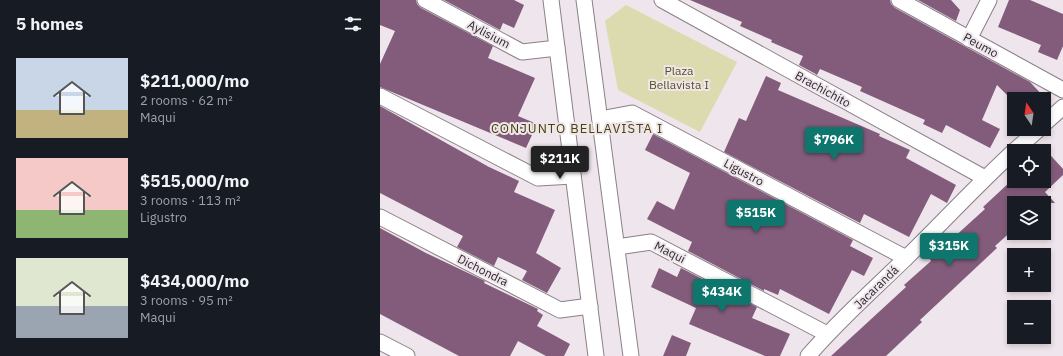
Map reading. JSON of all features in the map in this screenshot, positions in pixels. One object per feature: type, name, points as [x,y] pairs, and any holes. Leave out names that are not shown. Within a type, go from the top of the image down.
[{"type":"street","name":"Aylisium","points":[[425,0],[522,52],[557,48]]},
{"type":"street","points":[[551,0],[596,356]]},
{"type":"street","points":[[584,0],[631,356]]},
{"type":"street","name":"Brachichito","points":[[662,0],[985,178]]},
{"type":"street","name":"Peumo","points":[[899,0],[969,39],[1061,86]]},
{"type":"street","points":[[969,39],[990,0]]},
{"type":"street","points":[[380,96],[538,178],[573,176]]},
{"type":"street","points":[[1051,118],[1063,107]]},
{"type":"street","name":"Ligustro","points":[[600,119],[632,113],[906,258]]},
{"type":"street","name":"Jacarandá","points":[[1022,144],[1031,136]]},
{"type":"street","name":"Jacarandá","points":[[808,356],[826,334],[906,258],[1007,158]]},
{"type":"street","name":"Dichondra","points":[[380,217],[560,310],[590,306]]},
{"type":"street","name":"Maqui","points":[[617,247],[651,242],[826,334]]},
{"type":"street","points":[[380,342],[407,356]]},
{"type":"green space","name":"Plaza Bellavista I","points":[[626,5],[737,62],[700,132],[618,90],[605,21]]},
{"type":"building","points":[[380,0],[416,0],[417,4],[421,8],[493,46],[488,58],[535,78],[518,116],[537,124],[526,148],[380,87],[380,64],[395,31],[380,25]]},
{"type":"building","points":[[444,0],[514,0],[524,5],[514,28],[503,23],[500,30]]},
{"type":"building","points":[[690,0],[890,0],[891,4],[895,8],[1030,82],[1039,92],[1007,92],[1007,95],[997,85],[982,120],[1000,129],[990,148],[946,125],[942,133],[923,124],[925,120],[860,91],[862,87],[820,69],[817,75],[799,65],[803,56],[740,26],[742,22]]},
{"type":"building","points":[[918,0],[951,0],[960,10],[956,21]]},
{"type":"building","points":[[1009,0],[1030,0],[1063,14],[1063,46],[1057,60],[1038,52],[1041,45],[998,27]]},
{"type":"building","points":[[766,76],[781,83],[778,90],[880,134],[879,136],[910,150],[906,158],[956,185],[947,203],[931,194],[909,237],[864,214],[860,223],[724,152],[739,118],[746,121]]},
{"type":"building","points":[[380,106],[489,167],[519,181],[514,192],[555,210],[536,253],[561,268],[547,293],[522,280],[527,271],[498,257],[494,266],[457,247],[463,236],[380,193]]},
{"type":"building","points":[[653,134],[853,240],[850,246],[873,258],[864,276],[852,270],[829,314],[780,289],[778,295],[764,289],[764,291],[688,251],[692,242],[647,219],[657,201],[674,210],[690,173],[645,150]]},
{"type":"building","points":[[1051,156],[1063,169],[1063,175],[1051,186]]},
{"type":"building","points":[[1007,185],[1007,188],[1049,188],[1045,192],[1049,196],[1007,196],[1007,235],[995,246],[997,248],[920,320],[922,322],[886,356],[831,356],[906,287],[904,285],[931,261],[930,259],[985,209],[983,207]]},
{"type":"building","points":[[380,228],[426,253],[485,281],[484,283],[538,309],[537,311],[543,315],[537,326],[570,344],[564,356],[546,356],[518,341],[510,356],[459,356],[380,314]]},
{"type":"building","points":[[659,268],[677,277],[681,268],[757,307],[752,318],[790,334],[780,356],[765,356],[689,324],[696,308],[651,287]]},
{"type":"building","points":[[672,335],[691,343],[686,356],[663,356]]},
{"type":"district","name":"CONJUNTO BELLAVISTA I","points":[[577,128]]}]
